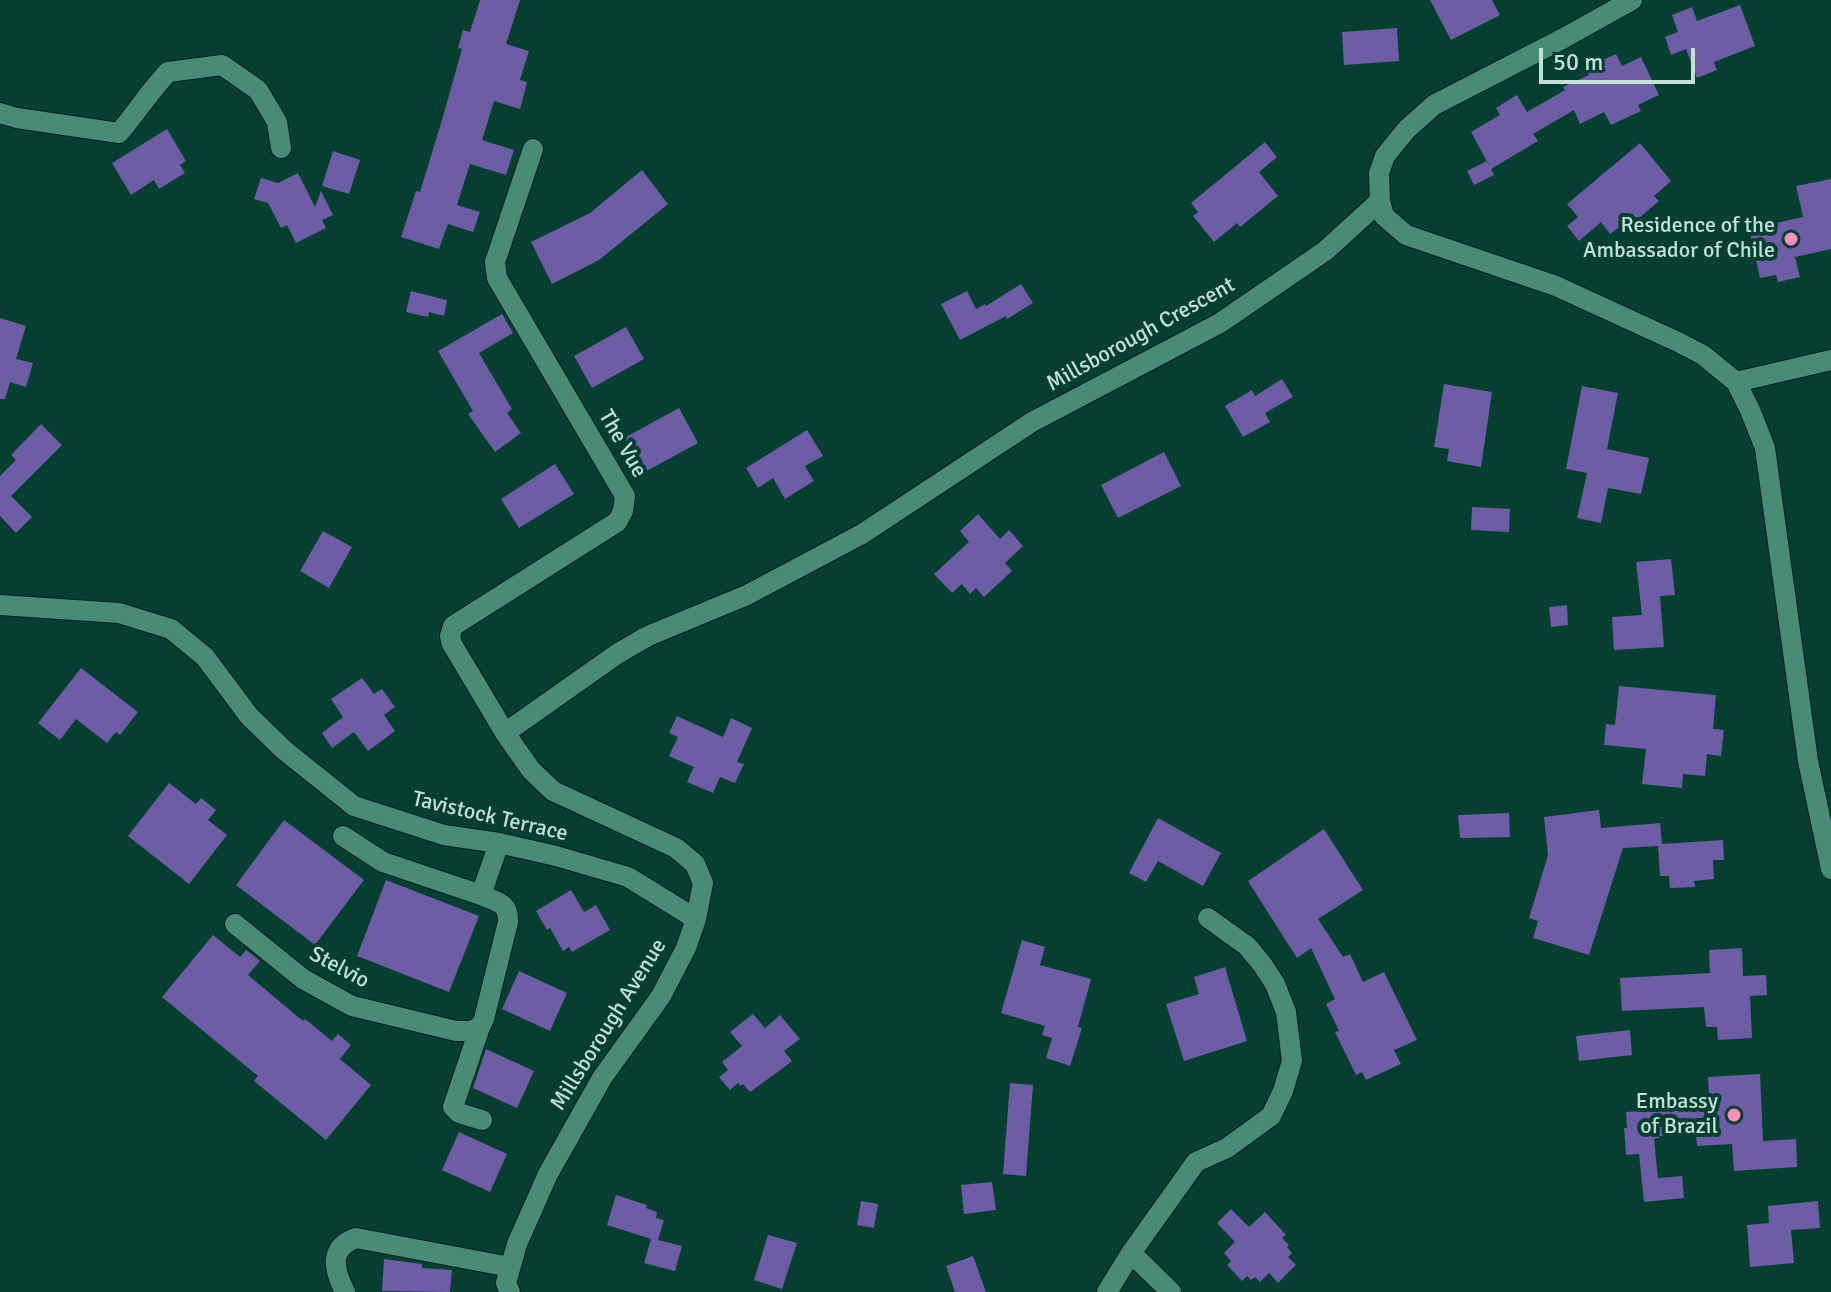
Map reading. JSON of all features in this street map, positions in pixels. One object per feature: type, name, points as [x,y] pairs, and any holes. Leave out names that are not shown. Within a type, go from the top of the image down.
[{"type":"street","points":[[1632,0],[1434,105],[1407,129],[1385,156],[1379,173],[1380,201],[1384,216],[1406,235],[1556,286],[1703,355],[1736,382],[1765,448],[1808,761],[1831,869]]},
{"type":"street","points":[[0,113],[119,133],[168,72],[222,65],[258,90],[277,122],[281,148]]},
{"type":"street","name":"The Vue","points":[[505,733],[452,644],[450,636],[453,626],[617,522],[623,511],[625,496],[495,271],[495,262],[533,149]]},
{"type":"street","name":"Millsborough Crescent","points":[[505,733],[637,642],[747,595],[862,534],[1032,422],[1220,323],[1325,251],[1380,201]]},
{"type":"street","points":[[1736,382],[1831,360]]},
{"type":"street","name":"Tavistock Terrace","points":[[0,605],[119,613],[171,629],[205,657],[249,716],[284,750],[354,806],[444,835],[556,856],[628,877],[696,919]]},
{"type":"street","name":"Millsborough Avenue","points":[[505,733],[531,770],[553,791],[676,848],[695,864],[703,883],[686,948],[661,996],[602,1078],[548,1174],[517,1244],[506,1283],[510,1292]]},
{"type":"street","points":[[343,836],[383,862],[481,895],[505,906],[509,912],[484,1019],[453,1107],[459,1113],[482,1120]]},
{"type":"street","points":[[481,895],[499,843]]},
{"type":"street","points":[[1107,1292],[1196,1162],[1227,1148],[1271,1116],[1292,1061],[1286,1012],[1275,984],[1247,946],[1208,918]]},
{"type":"street","name":"Stelvio","points":[[235,924],[303,979],[352,1006],[456,1031],[471,1031],[480,1027]]},
{"type":"street","points":[[345,1292],[335,1264],[337,1252],[344,1242],[356,1238],[510,1267]]},
{"type":"street","points":[[1131,1253],[1171,1292]]},
{"type":"building","points":[[480,0],[520,0],[506,44],[529,51],[520,80],[527,82],[520,109],[494,101],[482,140],[514,150],[506,175],[470,164],[457,205],[480,212],[473,232],[448,224],[439,249],[401,237],[416,191],[420,192],[442,120],[462,49],[458,48],[463,30],[470,32]]},
{"type":"building","points":[[1430,0],[1492,0],[1500,15],[1451,40]]},
{"type":"building","points":[[1740,5],[1755,46],[1714,62],[1717,70],[1697,78],[1686,49],[1671,55],[1665,37],[1678,32],[1672,15],[1692,7],[1697,21]]},
{"type":"building","points":[[1397,28],[1399,61],[1344,65],[1342,32]]},
{"type":"building","points":[[1616,54],[1622,66],[1641,57],[1659,95],[1638,105],[1641,111],[1611,125],[1604,112],[1580,124],[1574,110],[1533,134],[1538,141],[1491,169],[1471,132],[1500,115],[1496,108],[1517,95],[1527,112],[1565,90],[1563,87],[1589,75],[1585,68]]},
{"type":"building","points":[[167,129],[186,161],[180,165],[185,173],[159,189],[154,180],[131,195],[112,163]]},
{"type":"building","points":[[1265,142],[1277,157],[1259,172],[1278,196],[1240,227],[1237,223],[1214,242],[1193,216],[1198,212],[1191,203]]},
{"type":"building","points":[[1640,143],[1671,181],[1654,196],[1659,201],[1625,230],[1621,226],[1610,234],[1601,222],[1579,241],[1567,226],[1578,217],[1567,204]]},
{"type":"building","points":[[333,151],[360,160],[349,194],[322,186]]},
{"type":"building","points":[[1487,161],[1494,175],[1474,185],[1467,171]]},
{"type":"building","points":[[642,170],[668,204],[599,260],[552,284],[531,242],[590,213]]},
{"type":"building","points":[[298,173],[315,207],[321,191],[333,215],[322,220],[326,228],[296,243],[287,225],[281,228],[268,203],[254,199],[261,178],[278,183]]},
{"type":"building","name":"Residence of the Ambassador of Chile","points":[[1831,179],[1831,249],[1795,257],[1800,277],[1778,282],[1776,275],[1760,278],[1749,229],[1803,217],[1796,186]]},
{"type":"building","points":[[1021,284],[1033,303],[1007,319],[1006,316],[960,340],[941,304],[967,291],[976,309]]},
{"type":"building","points":[[411,291],[447,300],[444,316],[429,312],[428,317],[406,312]]},
{"type":"building","points":[[502,314],[513,333],[479,353],[512,409],[507,413],[521,433],[495,452],[468,414],[473,411],[438,351]]},
{"type":"building","points":[[0,318],[26,326],[16,359],[33,363],[26,387],[10,382],[5,399],[0,399]]},
{"type":"building","points":[[626,327],[644,359],[592,388],[574,356]]},
{"type":"building","points":[[1282,379],[1293,397],[1265,413],[1270,422],[1243,437],[1225,406],[1252,390],[1255,396]]},
{"type":"building","points":[[1444,384],[1492,392],[1481,467],[1447,461],[1449,449],[1434,447]]},
{"type":"building","points":[[1582,386],[1618,393],[1607,449],[1649,458],[1641,494],[1608,488],[1601,523],[1577,518],[1587,473],[1566,469]]},
{"type":"building","points":[[679,408],[698,443],[643,473],[624,438]]},
{"type":"building","points":[[41,424],[62,445],[11,496],[32,517],[16,533],[0,516],[0,476],[16,460],[11,455]]},
{"type":"building","points":[[807,430],[823,456],[805,466],[814,481],[785,499],[773,478],[758,488],[746,468]]},
{"type":"building","points":[[1164,452],[1181,486],[1118,518],[1101,485]]},
{"type":"building","points":[[555,464],[574,494],[519,528],[501,499]]},
{"type":"building","points":[[1472,507],[1510,509],[1509,532],[1471,530]]},
{"type":"building","points":[[978,514],[1000,539],[1009,530],[1023,546],[1005,563],[1012,571],[984,597],[976,588],[970,594],[962,584],[952,593],[934,574],[969,542],[960,531]]},
{"type":"building","points":[[323,531],[352,547],[329,588],[300,571]]},
{"type":"building","points":[[1671,559],[1675,595],[1660,596],[1664,647],[1614,650],[1612,617],[1642,615],[1636,562]]},
{"type":"building","points":[[1567,605],[1568,625],[1551,627],[1549,607]]},
{"type":"building","points":[[81,668],[138,712],[120,735],[116,732],[107,743],[76,719],[60,740],[38,723]]},
{"type":"building","points":[[362,678],[374,694],[382,689],[395,707],[384,715],[395,731],[368,751],[354,732],[332,748],[322,733],[343,717],[331,699]]},
{"type":"building","points":[[1619,686],[1716,695],[1713,729],[1724,730],[1721,756],[1707,754],[1705,776],[1683,774],[1682,788],[1642,784],[1646,749],[1604,745],[1606,724],[1615,725]]},
{"type":"building","points":[[677,716],[723,737],[731,718],[752,728],[737,762],[744,764],[735,783],[720,777],[713,793],[687,782],[694,767],[669,756],[678,737],[669,733]]},
{"type":"building","points":[[169,783],[196,804],[201,798],[216,810],[208,820],[227,835],[189,884],[128,836]]},
{"type":"building","points":[[1599,810],[1601,828],[1660,823],[1662,844],[1723,840],[1724,860],[1713,860],[1714,879],[1694,881],[1695,887],[1670,888],[1669,876],[1660,876],[1658,846],[1623,848],[1589,955],[1533,938],[1538,921],[1529,918],[1548,855],[1544,817]]},
{"type":"building","points":[[1509,813],[1510,837],[1460,838],[1458,815]]},
{"type":"building","points":[[1158,818],[1221,853],[1203,886],[1158,861],[1146,882],[1129,873]]},
{"type":"building","points":[[284,820],[364,880],[315,945],[236,885]]},
{"type":"building","points":[[1324,829],[1363,890],[1318,919],[1343,957],[1350,954],[1363,982],[1384,972],[1417,1040],[1394,1050],[1401,1064],[1366,1080],[1362,1072],[1356,1075],[1335,1032],[1339,1031],[1326,1004],[1335,999],[1311,948],[1297,958],[1248,881]]},
{"type":"building","points":[[386,880],[479,916],[449,992],[357,956]]},
{"type":"building","points":[[571,890],[584,912],[596,905],[610,930],[572,952],[569,947],[563,951],[536,911]]},
{"type":"building","points":[[213,935],[240,957],[246,950],[260,961],[248,975],[303,1021],[305,1019],[332,1041],[338,1034],[351,1045],[340,1059],[371,1085],[326,1140],[254,1081],[258,1076],[162,997]]},
{"type":"building","points":[[1022,940],[1045,947],[1040,965],[1091,979],[1078,1027],[1082,1028],[1070,1066],[1046,1058],[1052,1038],[1042,1035],[1045,1026],[1001,1013]]},
{"type":"building","points":[[1742,948],[1743,976],[1766,975],[1767,995],[1750,996],[1752,1038],[1718,1040],[1717,1027],[1706,1027],[1704,1007],[1622,1011],[1620,978],[1710,973],[1709,950]]},
{"type":"building","points":[[1225,967],[1247,1041],[1184,1061],[1166,1004],[1199,994],[1194,977]]},
{"type":"building","points":[[519,971],[567,993],[550,1031],[502,1009]]},
{"type":"building","points":[[753,1014],[765,1028],[780,1015],[800,1039],[784,1051],[792,1061],[779,1071],[750,1092],[738,1083],[730,1090],[719,1077],[728,1070],[722,1062],[742,1046],[730,1032]]},
{"type":"building","points":[[1630,1030],[1632,1055],[1579,1061],[1576,1036]]},
{"type":"building","points":[[486,1049],[534,1071],[517,1108],[473,1088]]},
{"type":"building","points":[[1760,1074],[1763,1141],[1796,1139],[1797,1167],[1734,1171],[1732,1144],[1697,1146],[1696,1135],[1659,1136],[1654,1139],[1658,1178],[1682,1176],[1684,1198],[1644,1202],[1639,1154],[1626,1155],[1626,1112],[1691,1108],[1690,1097],[1709,1095],[1708,1077]]},
{"type":"building","points":[[1010,1083],[1033,1085],[1026,1176],[1003,1174]]},
{"type":"building","points":[[459,1132],[507,1154],[490,1192],[442,1170]]},
{"type":"building","points":[[992,1182],[996,1210],[964,1214],[961,1185]]},
{"type":"building","points":[[616,1195],[647,1205],[646,1208],[657,1212],[656,1218],[664,1220],[658,1240],[682,1246],[675,1271],[644,1263],[651,1239],[607,1225]]},
{"type":"building","points":[[861,1201],[878,1204],[874,1228],[857,1225]]},
{"type":"building","points":[[1818,1201],[1820,1228],[1791,1230],[1794,1263],[1750,1267],[1747,1225],[1769,1223],[1768,1206]]},
{"type":"building","points":[[1231,1209],[1249,1227],[1265,1212],[1286,1235],[1282,1238],[1292,1253],[1288,1257],[1296,1265],[1278,1283],[1269,1273],[1260,1282],[1255,1277],[1251,1280],[1247,1276],[1242,1281],[1227,1265],[1231,1261],[1224,1253],[1235,1242],[1217,1223]]},
{"type":"building","points":[[768,1235],[797,1243],[782,1289],[754,1280]]},
{"type":"building","points":[[973,1256],[986,1292],[955,1292],[946,1266]]},
{"type":"building","points":[[384,1259],[422,1264],[422,1268],[452,1270],[450,1292],[382,1291]]},
{"type":"place","name":"Residence of the Ambassador of Chile","points":[[1791,239]]},
{"type":"place","name":"Embassy of Brazil","points":[[1734,1115]]}]
